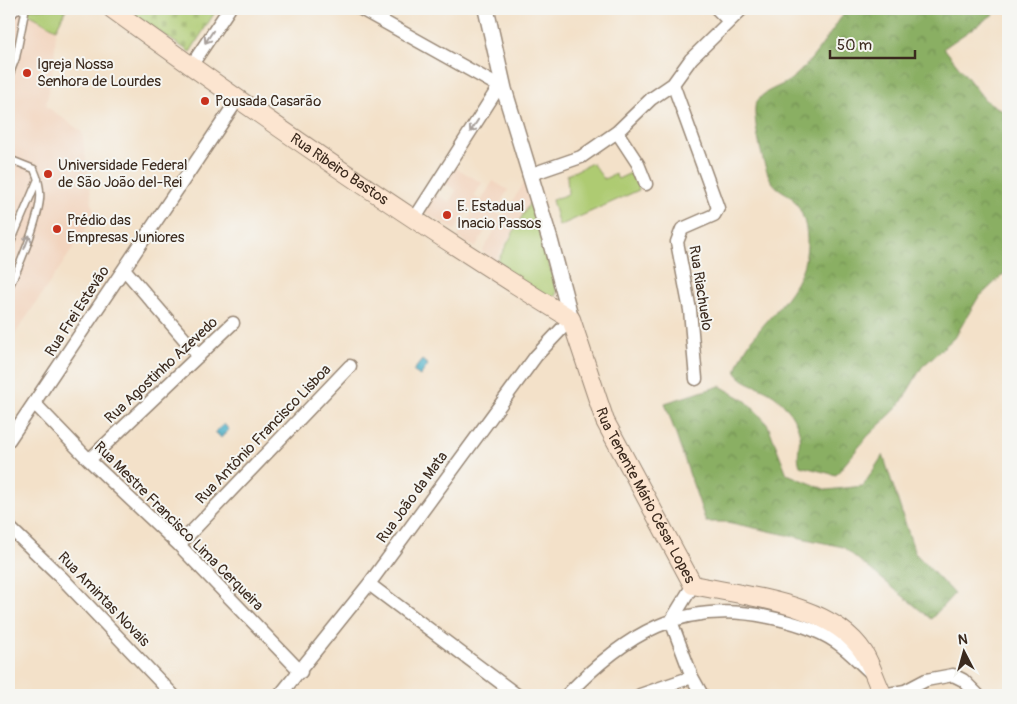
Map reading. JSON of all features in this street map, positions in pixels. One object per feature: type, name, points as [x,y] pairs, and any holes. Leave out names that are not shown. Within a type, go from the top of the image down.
[{"type":"main road","name":"Rua Ribeiro Bastos","points":[[112,9],[238,99],[481,263],[571,319]]},
{"type":"main road","name":"Rua Tenente Mário César Lopes","points":[[571,319],[605,421],[692,585],[774,602],[825,619],[852,638],[864,652],[883,695]]},
{"type":"street","points":[[191,66],[229,9]]},
{"type":"street","points":[[361,9],[502,87]]},
{"type":"street","points":[[486,9],[502,87],[550,240],[571,319]]},
{"type":"street","points":[[718,9],[729,21]]},
{"type":"street","points":[[529,175],[581,157],[617,132],[651,99],[673,84],[691,59],[742,9]]},
{"type":"street","name":"Rua Riachuelo","points":[[673,84],[718,208],[714,215],[682,229],[677,242],[690,310],[696,378]]},
{"type":"street","points":[[415,218],[502,87]]},
{"type":"street","name":"Rua Frei Estevão","points":[[9,440],[35,404],[238,99]]},
{"type":"street","points":[[617,132],[638,164],[646,184]]},
{"type":"street","points":[[124,269],[199,356]]},
{"type":"street","name":"Rua João da Mata","points":[[280,695],[301,672],[369,584],[536,356],[571,319]]},
{"type":"street","name":"Rua Agostinho Azevedo","points":[[88,460],[233,323]]},
{"type":"street","name":"Rua Antônio Francisco Lisboa","points":[[179,545],[350,366]]},
{"type":"street","name":"Rua Mestre Francisco Lima Cerqueira","points":[[35,404],[88,460],[179,545],[301,672]]},
{"type":"street","name":"Rua Amintas Novais","points":[[9,527],[100,617],[173,695]]},
{"type":"street","points":[[369,584],[517,695]]},
{"type":"street","points":[[671,621],[692,585]]},
{"type":"street","points":[[566,695],[583,678],[629,641],[671,621],[703,612],[727,611],[787,621],[813,629],[833,640],[872,673]]},
{"type":"street","points":[[671,621],[692,677],[702,695]]},
{"type":"street","points":[[883,695],[905,691],[926,680],[954,675],[963,680],[978,695]]},
{"type":"street","points":[[640,695],[692,677]]},
{"type":"lane","points":[[9,18],[19,9],[24,12],[16,58],[9,76]]},
{"type":"lane","points":[[9,159],[34,169],[38,178],[40,200],[33,227],[9,287]]},
{"type":"lane","points":[[9,248],[38,178]]},
{"type":"shaded area","name":"Universidade Federal de São João del-Rei","points":[[9,9],[66,9],[56,29],[54,62],[46,106],[82,132],[94,217],[9,343]]},
{"type":"shaded area","name":"E. Estadual Inacio Passos","points":[[453,166],[482,183],[474,196],[481,201],[493,181],[508,190],[495,212],[503,217],[525,181],[532,201],[495,260],[482,252],[499,223],[492,219],[475,248],[458,237],[474,210],[469,207],[455,230],[424,212],[435,194],[450,202],[456,190],[443,182]]},
{"type":"green space","points":[[23,9],[66,9],[56,29],[25,12]]},
{"type":"green space","points":[[124,9],[217,9],[190,52]]},
{"type":"green space","points":[[847,9],[1001,9],[944,48],[985,100],[1008,114],[1008,270],[978,298],[955,337],[922,367],[899,406],[867,437],[836,475],[800,466],[798,456],[800,437],[790,412],[774,395],[747,382],[736,373],[742,356],[751,340],[796,283],[804,266],[807,246],[806,226],[799,207],[769,177],[762,157],[757,131],[755,119],[756,103],[767,92],[790,80],[806,65]]},
{"type":"green space","points":[[592,163],[604,179],[615,174],[618,179],[635,171],[639,190],[559,226],[552,200],[568,194],[567,175]]},
{"type":"green space","points":[[530,202],[557,291],[555,297],[543,298],[496,264]]},
{"type":"green space","points":[[720,386],[746,401],[767,423],[787,474],[827,490],[863,486],[883,455],[915,553],[954,594],[931,619],[843,547],[727,522],[706,522],[665,403]]},
{"type":"water","points":[[422,360],[428,365],[420,376],[413,371]]},
{"type":"water","points":[[224,424],[229,430],[221,438],[215,432]]},
{"type":"place","name":"Igreja Nossa Senhora de Lourdes","points":[[27,73]]},
{"type":"place","name":"Pousada Casarão","points":[[205,101]]},
{"type":"place","name":"Universidade Federal de São João del-Rei","points":[[48,174]]},
{"type":"place","name":"E. Estadual Inacio Passos","points":[[447,215]]},
{"type":"place","name":"Prédio das Empresas Juniores","points":[[57,229]]}]
